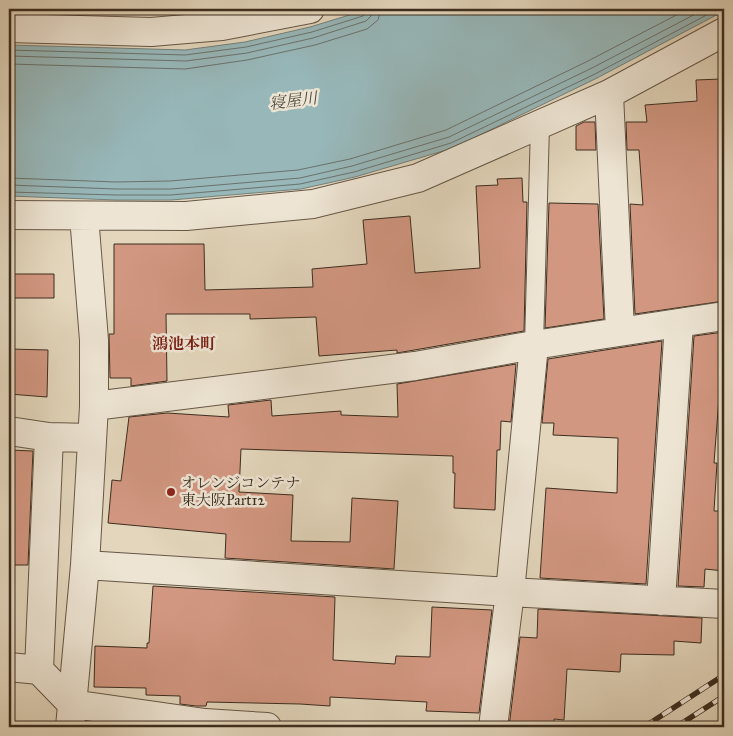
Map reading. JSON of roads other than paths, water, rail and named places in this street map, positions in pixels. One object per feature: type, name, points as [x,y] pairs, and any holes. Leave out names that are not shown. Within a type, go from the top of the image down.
[{"type":"street","points":[[9,28],[151,32],[222,26],[310,9]]},
{"type":"street","points":[[9,215],[186,216],[313,204],[418,178],[608,94],[724,32]]},
{"type":"street","points":[[608,94],[620,331]]},
{"type":"street","points":[[71,716],[84,565],[94,406],[94,340],[84,216]]},
{"type":"street","points":[[94,406],[415,366],[620,331],[724,316]]},
{"type":"street","points":[[661,601],[679,322]]},
{"type":"street","points":[[494,727],[510,592],[534,345]]},
{"type":"street","points":[[9,431],[50,437],[91,438]]},
{"type":"street","points":[[50,437],[39,670],[71,716]]},
{"type":"street","points":[[84,565],[724,604]]},
{"type":"street","points":[[9,668],[39,670]]},
{"type":"street","points":[[71,716],[267,727]]},
{"type":"lane","points":[[534,345],[540,125]]},
{"type":"water","name":"寝屋川","points":[[369,9],[724,9],[724,11],[597,78],[453,148],[355,177],[301,189],[171,200],[9,196],[9,45],[185,50],[245,42],[310,27]]},
{"type":"railway","points":[[644,727],[724,675]]},
{"type":"railway","points":[[676,727],[724,696]]},
{"type":"place","name":"オレンジコンテナ 東大阪Part12","points":[[171,492]]},
{"type":"district","name":"鴻池本町","points":[[184,343]]}]
